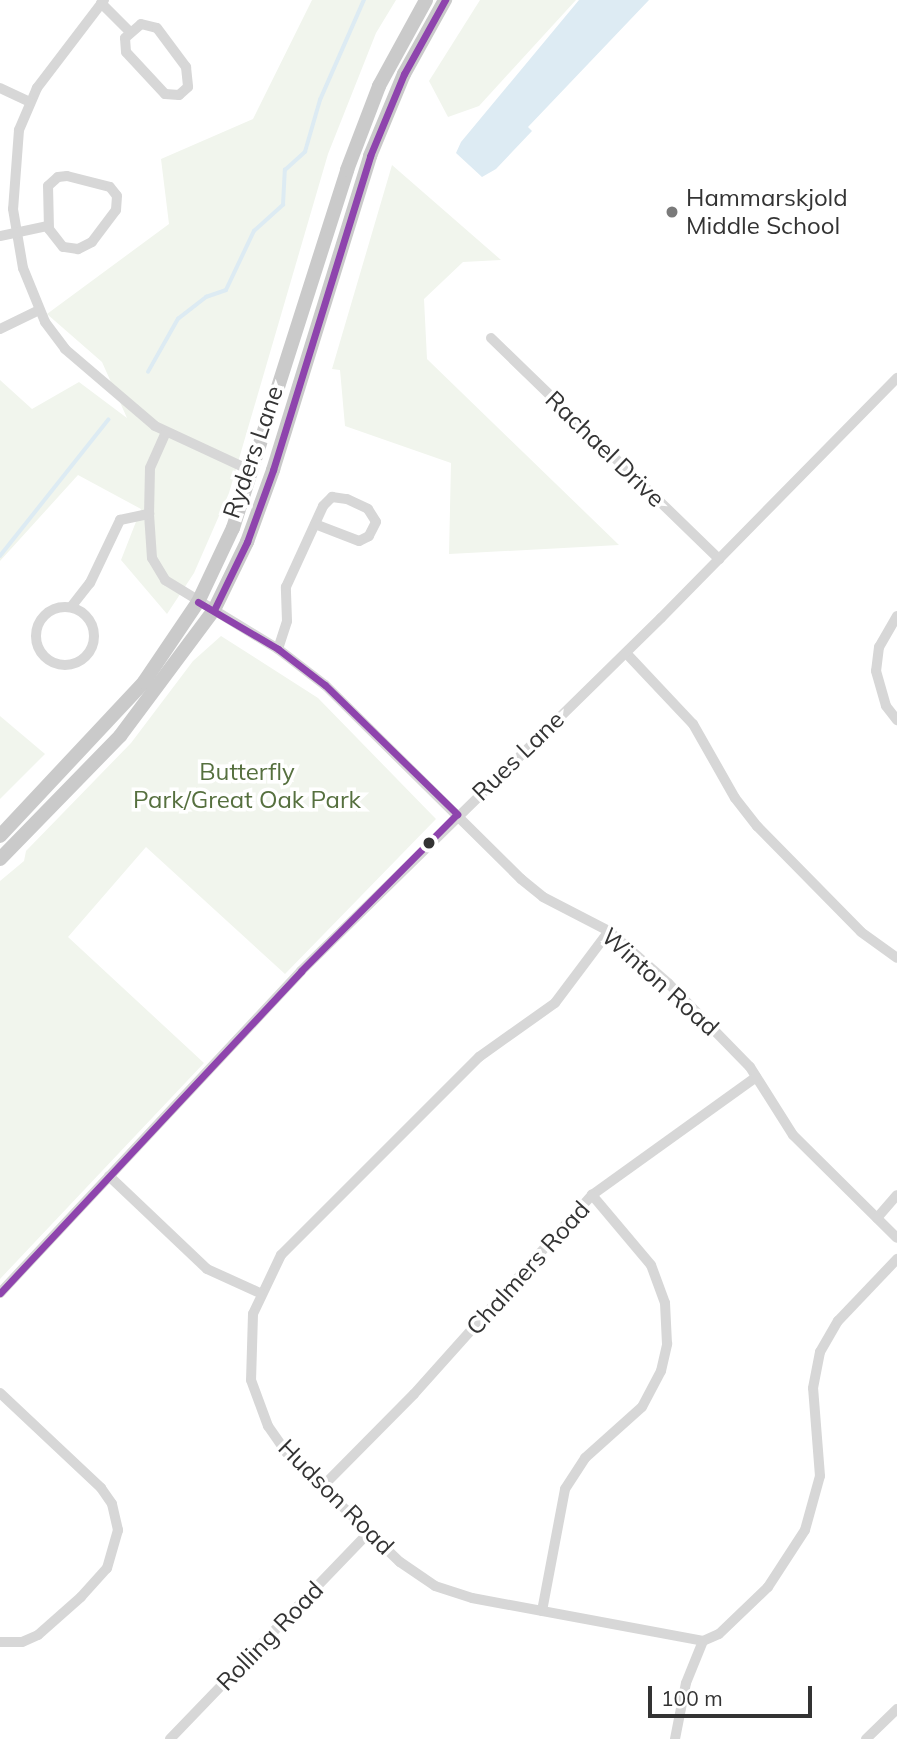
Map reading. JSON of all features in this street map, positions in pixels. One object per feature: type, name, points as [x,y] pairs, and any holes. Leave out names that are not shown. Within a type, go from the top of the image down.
[{"type":"main road","name":"Ryders Lane","points":[[0,836],[144,682],[198,602],[233,528],[347,170],[379,86],[426,0]]},
{"type":"main road","name":"Ryders Lane","points":[[0,859],[120,736],[214,610],[247,542],[273,470],[370,156],[404,74],[445,0]]},
{"type":"street","points":[[129,31],[102,2],[30,102],[14,161],[16,232],[39,310],[65,349],[166,432],[250,470]]},
{"type":"street","points":[[141,24],[157,28],[186,67],[185,91],[172,96],[159,89],[126,52],[129,31],[141,24]]},
{"type":"street","points":[[0,88],[30,102]]},
{"type":"street","points":[[0,159],[14,161]]},
{"type":"street","points":[[58,177],[105,185],[117,196],[116,210],[85,247],[63,247],[48,226],[46,193],[58,177]]},
{"type":"street","points":[[0,236],[48,226]]},
{"type":"street","points":[[0,329],[39,310]]},
{"type":"street","points":[[0,336],[0,341]]},
{"type":"street","name":"Rachael Drive","points":[[491,338],[719,559]]},
{"type":"street","name":"Rues Lane","points":[[0,1293],[301,971],[457,814],[626,653],[897,378]]},
{"type":"street","name":"Winton Road","points":[[166,432],[150,468],[149,514],[157,569],[198,602],[278,649],[325,685],[543,897],[609,931],[668,983],[756,1077],[793,1135],[897,1238]]},
{"type":"street","points":[[278,649],[287,621],[286,587],[323,506],[339,497],[368,509],[376,523],[369,536],[359,541],[315,524]]},
{"type":"street","points":[[71,607],[90,620],[95,639],[87,657],[60,666],[43,657],[36,630],[46,614],[71,607],[90,583],[121,520],[149,514]]},
{"type":"street","points":[[897,616],[879,647],[876,671],[886,706],[897,720]]},
{"type":"street","points":[[626,653],[693,724],[735,798],[757,826],[861,932],[897,958]]},
{"type":"street","name":"Hudson Road","points":[[609,931],[555,1003],[479,1057],[291,1242],[260,1293],[248,1347],[255,1396],[277,1440],[369,1532],[435,1586],[542,1611],[703,1641]]},
{"type":"street","name":"Chalmers Road","points":[[322,1487],[461,1343],[593,1195],[756,1077]]},
{"type":"street","points":[[109,1176],[207,1269],[260,1293]]},
{"type":"street","points":[[542,1611],[565,1489],[585,1458],[642,1407],[661,1371],[667,1344],[666,1303],[651,1265],[593,1195]]},
{"type":"street","points":[[877,1218],[897,1195]]},
{"type":"street","points":[[675,1739],[686,1683],[703,1641],[719,1634],[768,1587],[805,1530],[820,1476],[814,1388],[820,1353],[838,1321],[897,1259]]},
{"type":"street","points":[[0,1393],[109,1499],[117,1517],[117,1544],[102,1576],[38,1635],[22,1642],[0,1642]]},
{"type":"street","name":"Rolling Road","points":[[170,1739],[369,1532]]},
{"type":"street","points":[[866,1739],[897,1709]]},
{"type":"green space","points":[[312,0],[396,0],[376,33],[328,154],[229,493],[194,573],[167,614],[121,560],[141,509],[78,475],[0,561],[0,380],[32,409],[79,382],[127,418],[102,362],[47,314],[169,224],[161,159],[253,119]]},
{"type":"green space","points":[[480,0],[576,0],[479,106],[448,117],[429,81]]},
{"type":"green space","points":[[392,165],[501,260],[463,262],[424,299],[427,359],[619,545],[449,554],[451,463],[345,426],[340,370],[332,369]]},
{"type":"green space","name":"Butterfly Park/Great Oak Park","points":[[221,636],[318,698],[436,819],[285,974],[146,847],[68,937],[204,1063],[0,1279],[0,881],[24,861],[26,851],[131,743],[193,661]]},
{"type":"green space","points":[[0,716],[45,754],[0,799]]},
{"type":"shaded area","points":[[579,0],[649,0],[528,127],[532,131],[496,169],[482,177],[456,153],[461,142]]},
{"type":"waterway","points":[[148,372],[178,319],[206,297],[226,290],[254,231],[283,205],[285,170],[305,152],[320,100],[364,0]]},
{"type":"waterway","points":[[0,556],[108,420]]},
{"type":"transit line","points":[[214,610],[247,542],[273,470],[370,156],[404,74],[445,0]]},
{"type":"transit line","points":[[198,602],[278,649],[325,685],[457,814]]},
{"type":"transit line","points":[[0,1293],[301,971],[457,814]]},
{"type":"place","name":"Hammarskjold Middle School","points":[[672,212]]}]
